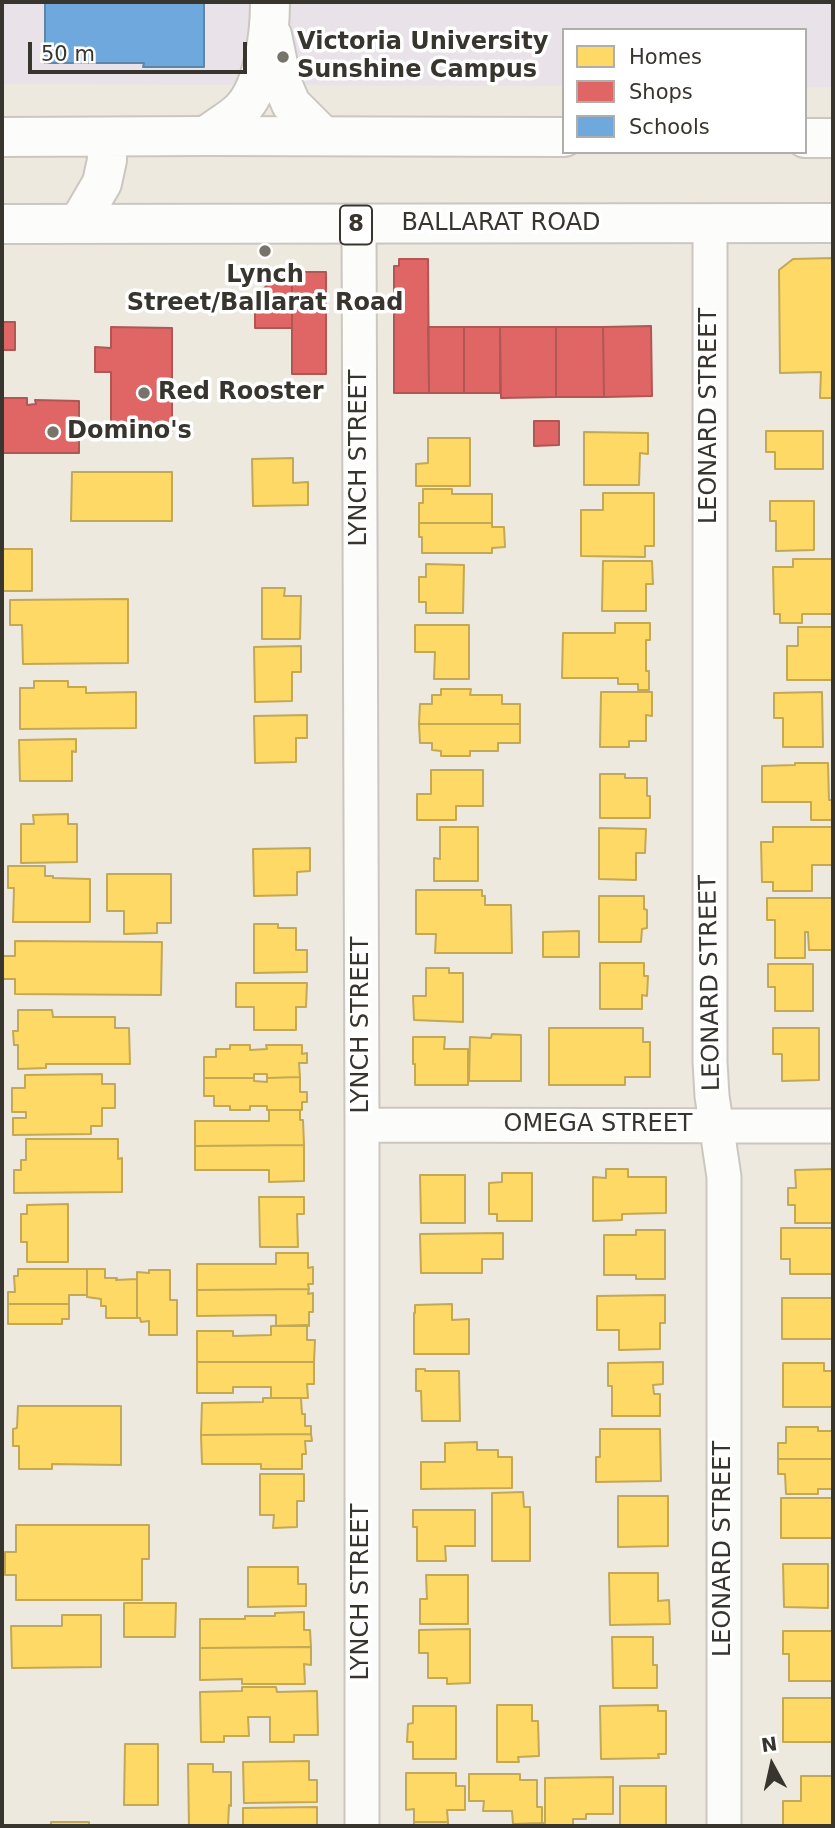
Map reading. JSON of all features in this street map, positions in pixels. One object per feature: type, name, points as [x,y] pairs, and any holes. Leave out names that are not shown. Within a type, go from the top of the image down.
[{"type":"main road","points":[[206,135],[241,110],[254,92],[270,12]]},
{"type":"main road","points":[[270,12],[282,83],[291,104],[323,136]]},
{"type":"main road","points":[[2,137],[562,137]]},
{"type":"main road","points":[[78,224],[102,183],[107,160],[107,137]]},
{"type":"main road","points":[[807,138],[833,138]]},
{"type":"main road","name":"BALLARAT ROAD","points":[[2,224],[833,223]]},
{"type":"street","name":"LEONARD STREET","points":[[710,223],[709,1062],[724,1177],[724,1826]]},
{"type":"street","name":"LYNCH STREET","points":[[359,225],[362,1826]]},
{"type":"street","name":"OMEGA STREET","points":[[362,1125],[833,1126]]},
{"type":"shaded area","name":"Victoria University Sunshine Campus","points":[[2,2],[833,2],[833,87],[807,87],[807,28],[562,28],[562,86],[2,84]]},
{"type":"building: Homes","points":[[833,258],[833,398],[820,398],[821,372],[780,373],[779,270],[793,259]]},
{"type":"building: Homes","points":[[766,431],[823,431],[823,469],[775,469],[775,452],[766,452]]},
{"type":"building: Homes","points":[[584,432],[648,433],[648,454],[640,453],[639,485],[584,485]]},
{"type":"building: Homes","points":[[428,438],[470,438],[470,486],[416,486],[416,464],[428,463]]},
{"type":"building: Homes","points":[[293,458],[293,483],[308,482],[308,505],[253,506],[252,459]]},
{"type":"building: Homes","points":[[72,472],[172,472],[172,521],[71,521]]},
{"type":"building: Homes","points":[[423,489],[452,489],[452,494],[492,494],[492,523],[419,523],[419,503],[423,503]]},
{"type":"building: Homes","points":[[603,493],[654,493],[654,546],[645,546],[645,557],[581,556],[581,510],[603,510]]},
{"type":"building: Homes","points":[[770,501],[814,501],[814,550],[776,551],[776,521],[770,521]]},
{"type":"building: Homes","points":[[419,523],[492,523],[492,527],[504,527],[505,547],[492,548],[492,553],[422,553]]},
{"type":"building: Homes","points":[[2,549],[32,549],[32,591],[2,591]]},
{"type":"building: Homes","points":[[793,559],[833,559],[833,614],[802,614],[802,623],[780,623],[780,614],[774,614],[773,567],[793,567]]},
{"type":"building: Homes","points":[[603,561],[652,561],[653,584],[646,584],[646,611],[602,611]]},
{"type":"building: Homes","points":[[426,564],[464,565],[463,613],[426,613],[426,602],[419,602],[419,577],[426,577]]},
{"type":"building: Homes","points":[[262,588],[285,588],[284,596],[301,596],[300,639],[262,639]]},
{"type":"building: Homes","points":[[128,599],[128,663],[23,664],[22,625],[10,625],[10,600]]},
{"type":"building: Homes","points":[[615,623],[650,623],[650,640],[646,640],[649,690],[638,690],[638,684],[618,684],[618,678],[562,678],[563,633],[615,633]]},
{"type":"building: Homes","points":[[415,625],[469,625],[469,679],[434,679],[435,652],[415,652]]},
{"type":"building: Homes","points":[[798,627],[833,627],[833,680],[787,680],[787,646],[798,646]]},
{"type":"building: Homes","points":[[301,646],[301,672],[292,672],[292,701],[255,702],[254,647]]},
{"type":"building: Homes","points":[[34,681],[68,681],[68,687],[86,687],[86,693],[136,692],[136,728],[20,729],[20,688],[34,688]]},
{"type":"building: Homes","points":[[441,689],[471,689],[470,695],[502,695],[502,704],[520,704],[520,724],[419,724],[420,704],[432,704],[432,695],[441,695]]},
{"type":"building: Homes","points":[[601,692],[652,692],[652,716],[646,715],[646,741],[629,741],[629,747],[600,747]]},
{"type":"building: Homes","points":[[822,692],[823,747],[783,747],[783,718],[774,718],[774,693]]},
{"type":"building: Homes","points":[[307,715],[307,738],[296,738],[296,762],[255,763],[254,716]]},
{"type":"building: Homes","points":[[419,724],[520,724],[520,743],[498,743],[498,751],[470,751],[470,756],[441,756],[441,751],[432,750],[432,743],[420,743]]},
{"type":"building: Homes","points":[[76,739],[76,752],[72,751],[72,781],[20,781],[19,740]]},
{"type":"building: Homes","points":[[828,763],[829,800],[833,800],[833,820],[811,820],[811,802],[762,802],[762,766]]},
{"type":"building: Homes","points":[[431,770],[483,770],[483,806],[456,806],[456,820],[417,820],[417,794],[431,794]]},
{"type":"building: Homes","points":[[600,774],[625,774],[625,778],[647,778],[650,818],[600,818]]},
{"type":"building: Homes","points":[[68,814],[68,824],[77,824],[77,862],[21,863],[21,824],[34,824],[33,815]]},
{"type":"building: Homes","points":[[440,827],[478,827],[478,881],[434,881],[434,858],[440,859]]},
{"type":"building: Homes","points":[[773,827],[833,827],[833,865],[812,865],[812,891],[773,891],[773,882],[762,882],[761,842],[773,842]]},
{"type":"building: Homes","points":[[599,828],[646,829],[645,853],[636,853],[636,880],[599,879]]},
{"type":"building: Homes","points":[[310,848],[310,871],[297,872],[297,895],[254,896],[253,849]]},
{"type":"building: Homes","points":[[8,866],[45,866],[45,876],[90,879],[90,922],[13,922],[14,888],[8,888]]},
{"type":"building: Homes","points":[[107,874],[171,874],[171,923],[157,923],[157,933],[124,934],[124,911],[107,911]]},
{"type":"building: Homes","points":[[416,890],[482,890],[485,905],[511,905],[512,953],[435,953],[436,934],[416,934]]},
{"type":"building: Homes","points":[[599,896],[644,896],[647,928],[642,929],[641,942],[599,942]]},
{"type":"building: Homes","points":[[767,898],[833,898],[833,950],[809,950],[808,932],[805,932],[805,958],[775,958],[775,920],[767,920]]},
{"type":"building: Homes","points":[[254,924],[278,924],[278,928],[296,928],[296,950],[307,950],[307,972],[254,973]]},
{"type":"building: Homes","points":[[579,931],[579,957],[543,957],[543,932]]},
{"type":"building: Homes","points":[[15,941],[162,942],[161,995],[15,994],[15,979],[2,979],[2,956],[15,956]]},
{"type":"building: Homes","points":[[600,963],[644,963],[644,976],[648,976],[647,996],[642,995],[642,1009],[600,1009]]},
{"type":"building: Homes","points":[[768,964],[813,964],[813,1011],[775,1011],[775,987],[768,987]]},
{"type":"building: Homes","points":[[426,968],[449,968],[449,973],[463,973],[463,1022],[414,1020],[413,996],[426,996]]},
{"type":"building: Homes","points":[[236,983],[307,983],[306,1007],[296,1007],[296,1030],[254,1030],[254,1007],[236,1007]]},
{"type":"building: Homes","points":[[18,1010],[52,1010],[53,1017],[115,1017],[115,1028],[129,1028],[130,1064],[46,1064],[46,1068],[18,1069],[18,1045],[14,1045],[13,1031],[18,1031]]},
{"type":"building: Homes","points":[[549,1028],[643,1028],[643,1042],[650,1042],[650,1077],[625,1077],[625,1085],[549,1085]]},
{"type":"building: Homes","points":[[773,1028],[819,1028],[819,1080],[782,1081],[782,1054],[773,1054]]},
{"type":"building: Homes","points":[[492,1034],[521,1035],[521,1081],[469,1081],[470,1037],[491,1038]]},
{"type":"building: Homes","points":[[413,1037],[445,1037],[444,1049],[468,1049],[468,1085],[415,1085]]},
{"type":"building: Homes","points":[[230,1045],[250,1045],[250,1050],[267,1049],[266,1045],[302,1045],[302,1054],[307,1053],[307,1063],[299,1063],[300,1077],[267,1078],[267,1074],[254,1074],[254,1078],[204,1078],[204,1057],[216,1057],[216,1049],[230,1049]]},
{"type":"building: Homes","points":[[102,1074],[102,1084],[115,1084],[115,1108],[102,1108],[102,1126],[91,1126],[91,1134],[13,1135],[13,1118],[26,1118],[26,1112],[12,1112],[12,1088],[25,1088],[25,1075]]},
{"type":"building: Homes","points":[[300,1077],[300,1092],[307,1092],[307,1102],[302,1102],[302,1110],[267,1110],[267,1106],[250,1106],[250,1110],[230,1110],[230,1106],[214,1106],[214,1096],[204,1096],[204,1078],[254,1078],[254,1081],[267,1082],[267,1078]]},
{"type":"building: Homes","points":[[269,1110],[300,1110],[304,1145],[195,1146],[195,1121],[269,1121]]},
{"type":"building: Homes","points":[[26,1139],[118,1139],[118,1159],[122,1158],[122,1192],[14,1193],[14,1170],[21,1170],[21,1160],[26,1160]]},
{"type":"building: Homes","points":[[304,1145],[304,1181],[269,1182],[269,1170],[195,1170],[195,1146]]},
{"type":"building: Homes","points":[[606,1169],[628,1169],[628,1177],[666,1177],[666,1213],[622,1214],[622,1220],[593,1221],[593,1177],[606,1178]]},
{"type":"building: Homes","points":[[833,1169],[833,1223],[795,1223],[795,1205],[788,1205],[788,1188],[796,1188],[795,1170]]},
{"type":"building: Homes","points":[[502,1173],[532,1173],[532,1221],[497,1221],[497,1214],[489,1214],[489,1183],[502,1182]]},
{"type":"building: Homes","points":[[420,1175],[465,1175],[465,1223],[421,1223]]},
{"type":"building: Homes","points":[[259,1197],[304,1197],[304,1214],[297,1214],[298,1247],[260,1247]]},
{"type":"building: Homes","points":[[68,1204],[68,1262],[27,1262],[27,1242],[21,1242],[21,1214],[27,1214],[27,1205]]},
{"type":"building: Homes","points":[[781,1228],[833,1228],[833,1274],[790,1274],[790,1259],[781,1259]]},
{"type":"building: Homes","points":[[636,1230],[665,1230],[665,1279],[604,1275],[604,1235],[636,1235]]},
{"type":"building: Homes","points":[[503,1233],[503,1259],[482,1259],[482,1273],[421,1273],[420,1234]]},
{"type":"building: Homes","points":[[276,1253],[308,1253],[308,1268],[313,1267],[313,1284],[308,1284],[309,1289],[197,1290],[197,1264],[276,1264]]},
{"type":"building: Homes","points":[[18,1269],[87,1269],[87,1295],[69,1295],[69,1304],[8,1304],[8,1292],[15,1292],[14,1276],[18,1276]]},
{"type":"building: Homes","points":[[87,1269],[105,1269],[105,1278],[137,1279],[137,1318],[106,1318],[106,1306],[101,1306],[101,1299],[87,1297]]},
{"type":"building: Homes","points":[[149,1270],[170,1270],[170,1300],[177,1300],[177,1335],[149,1335],[149,1321],[141,1322],[140,1318],[137,1318],[137,1272],[149,1273]]},
{"type":"building: Homes","points":[[309,1289],[308,1294],[313,1293],[313,1312],[309,1312],[309,1326],[276,1326],[276,1315],[197,1316],[197,1290]]},
{"type":"building: Homes","points":[[665,1295],[665,1323],[660,1323],[660,1349],[619,1350],[619,1330],[597,1330],[597,1296]]},
{"type":"building: Homes","points":[[782,1298],[833,1298],[833,1339],[782,1339]]},
{"type":"building: Homes","points":[[8,1304],[69,1304],[69,1319],[62,1319],[62,1324],[8,1324]]},
{"type":"building: Homes","points":[[452,1304],[452,1320],[469,1319],[469,1354],[414,1354],[415,1305]]},
{"type":"building: Homes","points":[[307,1325],[307,1340],[315,1340],[314,1362],[197,1362],[197,1331],[233,1331],[233,1336],[271,1335],[271,1326]]},
{"type":"building: Homes","points":[[197,1362],[314,1362],[314,1384],[307,1384],[308,1398],[271,1398],[271,1387],[233,1387],[233,1393],[197,1393]]},
{"type":"building: Homes","points":[[663,1362],[663,1384],[653,1385],[654,1394],[660,1394],[660,1416],[612,1416],[612,1386],[608,1386],[608,1363]]},
{"type":"building: Homes","points":[[783,1363],[824,1363],[824,1371],[833,1371],[833,1407],[783,1407]]},
{"type":"building: Homes","points":[[416,1369],[459,1371],[460,1421],[422,1421],[421,1391],[416,1391]]},
{"type":"building: Homes","points":[[263,1398],[301,1398],[305,1426],[311,1426],[311,1434],[201,1435],[202,1403],[263,1402]]},
{"type":"building: Homes","points":[[18,1406],[121,1406],[121,1465],[52,1464],[52,1469],[19,1469],[19,1446],[13,1446],[13,1429],[17,1428]]},
{"type":"building: Homes","points":[[786,1427],[818,1427],[818,1431],[833,1431],[833,1459],[778,1459],[778,1443],[786,1443]]},
{"type":"building: Homes","points":[[600,1429],[660,1429],[661,1481],[596,1482],[596,1457],[600,1457]]},
{"type":"building: Homes","points":[[311,1434],[312,1441],[305,1441],[306,1454],[302,1454],[302,1469],[261,1469],[261,1464],[202,1464],[201,1435]]},
{"type":"building: Homes","points":[[477,1442],[477,1450],[498,1450],[498,1457],[512,1457],[512,1488],[421,1489],[421,1462],[445,1462],[445,1443]]},
{"type":"building: Homes","points":[[778,1459],[833,1459],[833,1489],[818,1489],[818,1494],[786,1494],[785,1474],[778,1474]]},
{"type":"building: Homes","points":[[260,1474],[304,1474],[304,1501],[297,1501],[297,1527],[273,1528],[274,1515],[260,1515]]},
{"type":"building: Homes","points":[[523,1492],[524,1507],[530,1507],[530,1561],[492,1561],[492,1493]]},
{"type":"building: Homes","points":[[618,1496],[668,1496],[668,1546],[618,1547]]},
{"type":"building: Homes","points":[[781,1498],[833,1498],[833,1538],[781,1538]]},
{"type":"building: Homes","points":[[413,1510],[475,1510],[475,1546],[445,1546],[446,1561],[417,1561],[417,1527],[413,1527]]},
{"type":"building: Homes","points":[[16,1525],[149,1525],[149,1559],[142,1559],[142,1600],[16,1600],[16,1575],[5,1575],[5,1552],[16,1552]]},
{"type":"building: Homes","points":[[783,1564],[828,1564],[828,1608],[784,1607]]},
{"type":"building: Homes","points":[[248,1567],[298,1567],[298,1584],[306,1584],[306,1606],[248,1607]]},
{"type":"building: Homes","points":[[609,1573],[658,1573],[658,1601],[669,1600],[670,1624],[610,1625]]},
{"type":"building: Homes","points":[[426,1575],[468,1575],[468,1624],[420,1624],[420,1599],[427,1599]]},
{"type":"building: Homes","points":[[124,1603],[176,1603],[175,1637],[124,1637]]},
{"type":"building: Homes","points":[[304,1612],[304,1630],[310,1630],[311,1647],[200,1648],[200,1619],[245,1619],[245,1616]]},
{"type":"building: Homes","points":[[62,1615],[101,1615],[101,1667],[12,1668],[11,1626],[62,1626]]},
{"type":"building: Homes","points":[[470,1629],[470,1683],[447,1684],[447,1678],[428,1678],[428,1653],[419,1653],[419,1630]]},
{"type":"building: Homes","points":[[783,1631],[833,1631],[833,1681],[789,1681],[789,1654],[783,1654]]},
{"type":"building: Homes","points":[[612,1637],[653,1637],[653,1665],[657,1665],[657,1688],[613,1688]]},
{"type":"building: Homes","points":[[311,1647],[311,1665],[304,1664],[305,1684],[242,1684],[242,1679],[200,1680],[200,1648]]},
{"type":"building: Homes","points":[[242,1687],[276,1687],[277,1692],[317,1691],[318,1735],[294,1735],[294,1742],[270,1742],[270,1717],[248,1717],[249,1736],[224,1736],[224,1742],[201,1742],[200,1692],[242,1691]]},
{"type":"building: Homes","points":[[783,1698],[833,1698],[833,1742],[783,1742]]},
{"type":"building: Homes","points":[[497,1705],[532,1705],[532,1721],[538,1721],[539,1756],[518,1757],[519,1762],[497,1762]]},
{"type":"building: Homes","points":[[658,1705],[658,1711],[666,1711],[666,1754],[658,1754],[659,1758],[601,1759],[600,1706]]},
{"type":"building: Homes","points":[[413,1706],[456,1706],[456,1759],[413,1759],[413,1742],[407,1742],[408,1724],[413,1723]]},
{"type":"building: Homes","points":[[125,1744],[158,1744],[158,1805],[124,1805]]},
{"type":"building: Homes","points":[[309,1761],[309,1780],[317,1780],[317,1802],[244,1803],[243,1762]]},
{"type":"building: Homes","points":[[188,1764],[213,1764],[213,1772],[231,1772],[228,1826],[189,1826]]},
{"type":"building: Homes","points":[[406,1773],[456,1773],[456,1786],[465,1786],[465,1810],[447,1810],[448,1822],[414,1822],[414,1809],[406,1810]]},
{"type":"building: Homes","points":[[469,1774],[520,1774],[520,1780],[537,1780],[537,1807],[542,1807],[542,1823],[513,1824],[512,1811],[483,1811],[484,1801],[469,1801]]},
{"type":"building: Homes","points":[[801,1776],[833,1776],[833,1826],[783,1826],[783,1801],[801,1801]]},
{"type":"building: Homes","points":[[613,1777],[613,1814],[586,1814],[586,1819],[573,1819],[573,1826],[542,1826],[542,1823],[545,1823],[545,1778]]},
{"type":"building: Homes","points":[[620,1786],[666,1786],[666,1826],[620,1826]]},
{"type":"building: Homes","points":[[317,1807],[317,1826],[243,1826],[243,1808]]},
{"type":"building: Homes","points":[[51,1822],[89,1822],[89,1826],[51,1826]]},
{"type":"building: Homes","points":[[414,1822],[448,1822],[448,1826],[414,1826]]},
{"type":"building: Shops","points":[[399,259],[428,259],[429,393],[394,393],[394,266],[399,266]]},
{"type":"building: Shops","points":[[283,267],[292,267],[292,328],[255,328],[255,299]]},
{"type":"building: Shops","points":[[292,272],[326,272],[326,374],[292,374]]},
{"type":"building: Shops","points":[[2,322],[15,322],[15,350],[2,350]]},
{"type":"building: Shops","points":[[651,326],[652,396],[604,397],[603,327]]},
{"type":"building: Shops","points":[[111,327],[172,328],[172,431],[111,431],[111,372],[95,372],[95,347],[111,348]]},
{"type":"building: Shops","points":[[428,327],[464,327],[464,393],[429,393]]},
{"type":"building: Shops","points":[[464,327],[500,327],[500,393],[464,393]]},
{"type":"building: Shops","points":[[500,327],[556,327],[556,397],[501,398]]},
{"type":"building: Shops","points":[[556,327],[603,327],[604,397],[556,397]]},
{"type":"building: Shops","points":[[2,398],[27,398],[27,405],[36,404],[35,400],[79,401],[79,453],[2,453]]},
{"type":"building: Shops","points":[[534,421],[559,421],[559,445],[534,446]]},
{"type":"building: Schools","points":[[45,2],[204,2],[204,67],[143,67],[144,63],[45,63]]},
{"type":"place","name":"Victoria University Sunshine Campus","points":[[283,57]]},
{"type":"place","name":"Lynch Street/Ballarat Road","points":[[265,251]]},
{"type":"place","name":"Red Rooster","points":[[144,393]]},
{"type":"place","name":"Domino's","points":[[53,432]]}]
